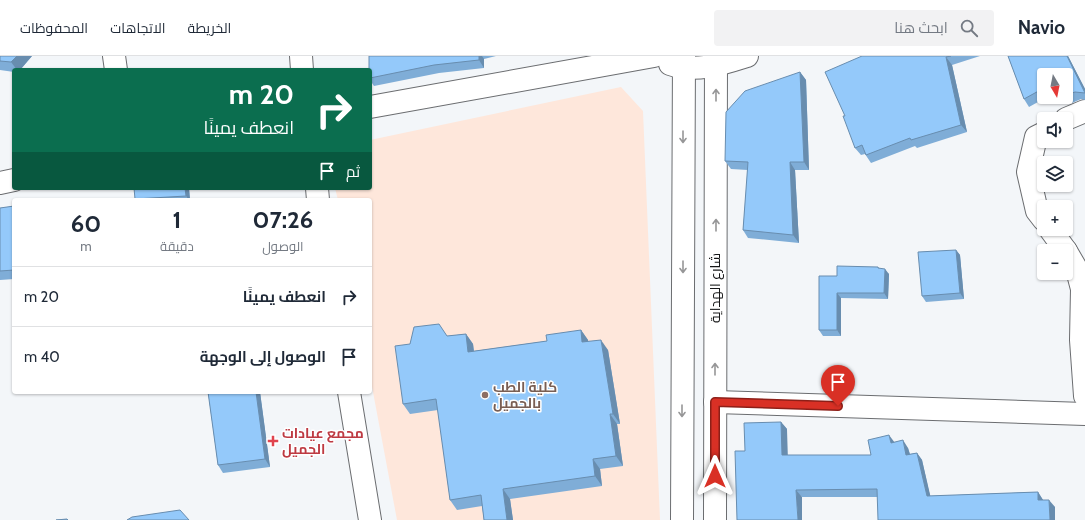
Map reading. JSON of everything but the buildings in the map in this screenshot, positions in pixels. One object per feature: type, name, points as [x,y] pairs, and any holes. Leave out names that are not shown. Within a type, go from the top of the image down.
[{"type":"street","points":[[114,56],[116,68]]},
{"type":"street","points":[[301,56],[302,68]]},
{"type":"street","points":[[372,107],[652,57],[684,62],[716,61],[747,56]]},
{"type":"street","name":"شارع الهداية","points":[[715,520],[716,61]]},
{"type":"street","points":[[682,520],[684,62]]},
{"type":"street","points":[[1073,116],[1085,111]]},
{"type":"street","points":[[1037,136],[1028,172],[1037,210]]},
{"type":"street","points":[[0,183],[12,180]]},
{"type":"street","points":[[1073,263],[1077,270],[1082,289],[1081,340],[1085,396]]},
{"type":"street","points":[[349,394],[370,520]]},
{"type":"street","points":[[715,402],[1085,414]]},
{"type":"shaded area","points":[[621,87],[643,111],[660,520],[397,520],[372,387],[372,198],[338,198],[336,190],[372,190],[372,140]]},
{"type":"place","name":"كلية الطب بالجميل","points":[[485,395]]},
{"type":"place","name":"مجمع عيادات الجميل","points":[[273,441]]},
{"type":"route","points":[[715,476],[715,402],[838,406]]}]
